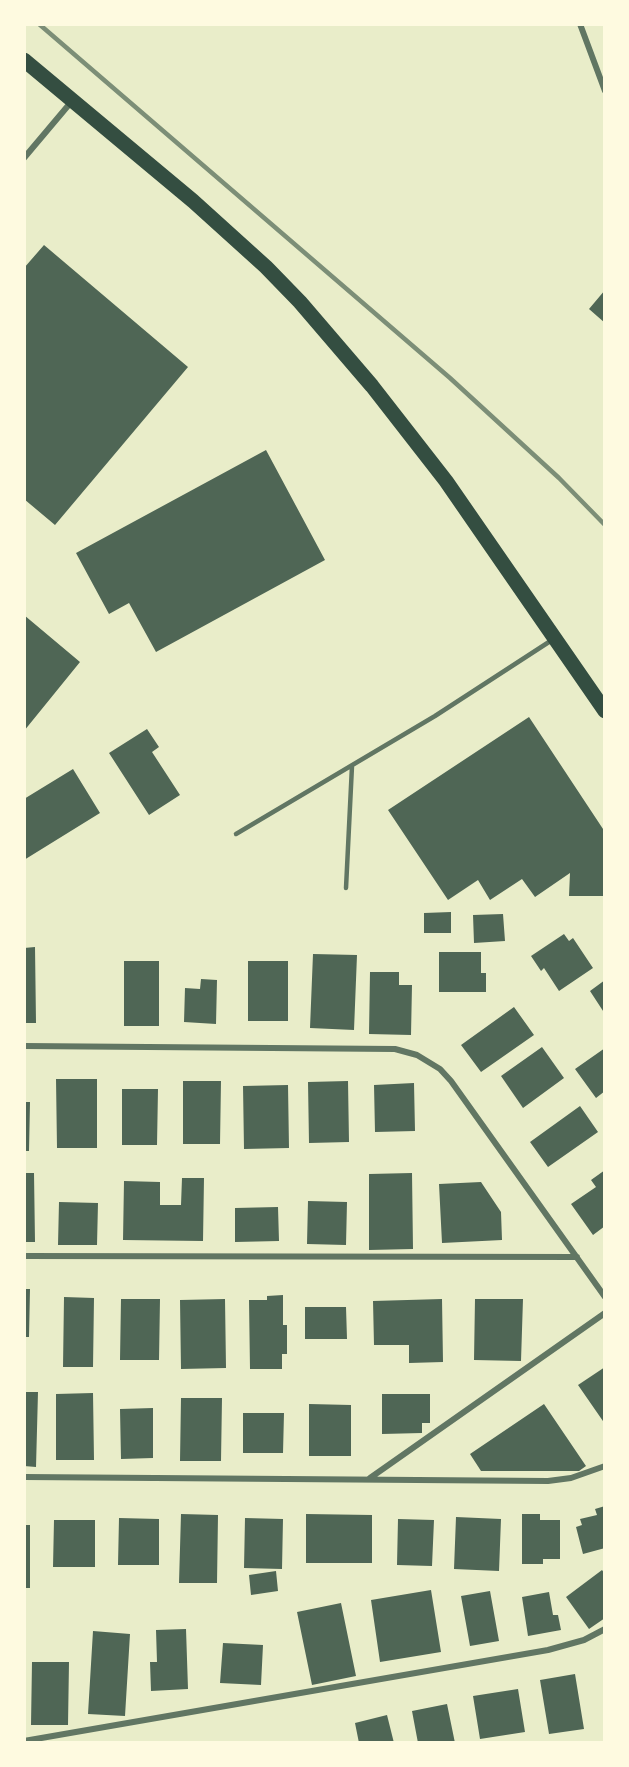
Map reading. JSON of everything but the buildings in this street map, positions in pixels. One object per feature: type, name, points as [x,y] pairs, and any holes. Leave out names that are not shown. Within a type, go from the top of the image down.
[{"type":"main road","points":[[24,60],[193,201],[266,267],[300,302],[372,386],[446,481],[605,711]]},
{"type":"street","points":[[580,24],[605,91]]},
{"type":"street","points":[[24,158],[72,101]]},
{"type":"street","points":[[24,1046],[395,1049],[426,1059],[447,1076],[605,1297]]},
{"type":"street","points":[[24,1256],[577,1257]]},
{"type":"street","points":[[369,1479],[605,1313]]},
{"type":"street","points":[[24,1477],[557,1480],[605,1466]]},
{"type":"street","points":[[24,1741],[548,1650],[584,1640],[605,1629]]},
{"type":"lane","points":[[236,834],[435,716],[555,638]]},
{"type":"lane","points":[[346,888],[352,765]]},
{"type":"railway","points":[[39,24],[450,378],[559,478],[605,525]]}]
